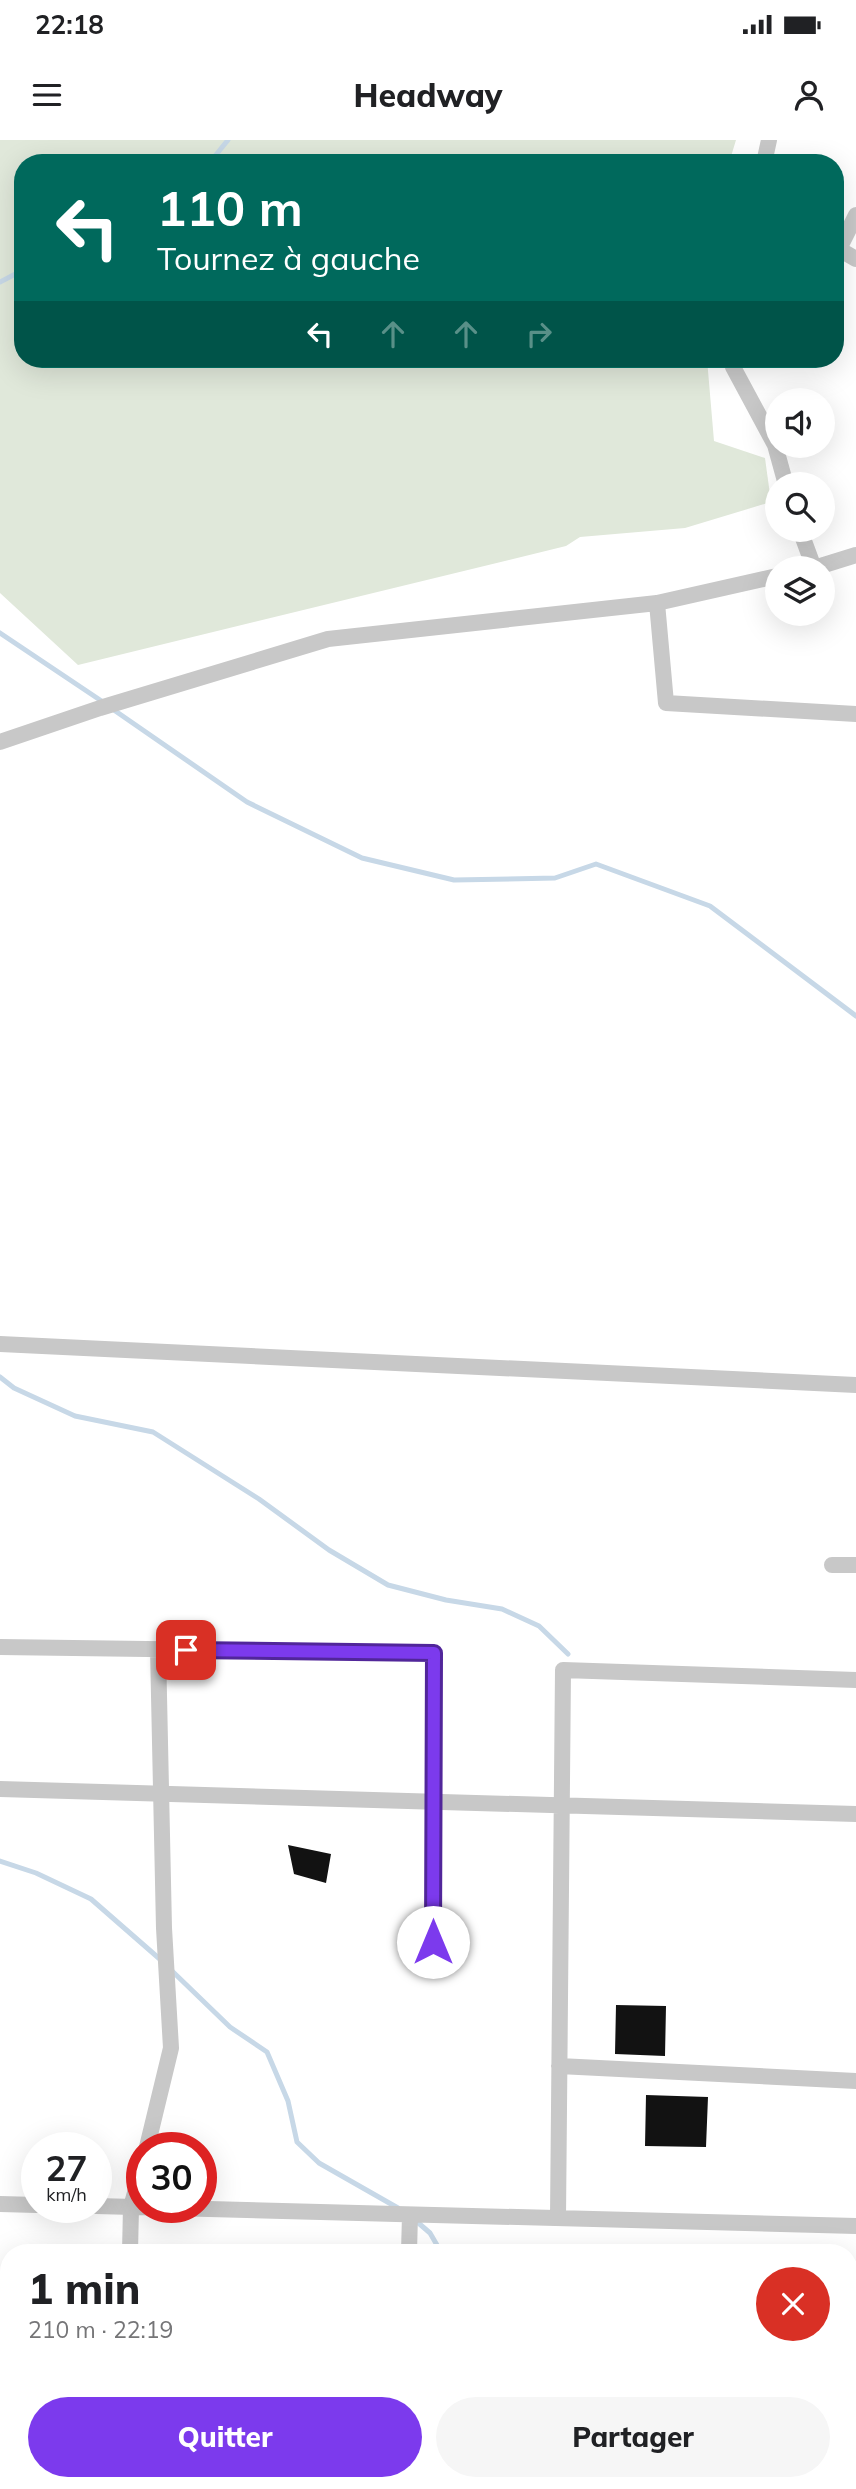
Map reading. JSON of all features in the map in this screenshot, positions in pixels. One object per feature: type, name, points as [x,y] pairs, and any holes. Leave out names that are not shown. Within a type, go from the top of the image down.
[{"type":"street","points":[[844,236],[856,215]]},
{"type":"street","points":[[734,368],[775,445],[782,472]]},
{"type":"street","points":[[835,561],[856,555]]},
{"type":"street","points":[[0,742],[100,708],[328,639],[657,603],[765,579]]},
{"type":"street","points":[[657,603],[666,703],[856,714]]},
{"type":"street","points":[[0,1343],[856,1385]]},
{"type":"street","points":[[832,1565],[856,1565]]},
{"type":"street","points":[[0,1647],[434,1653],[433,1942]]},
{"type":"street","points":[[151,2132],[171,2048],[164,1928],[158,1649]]},
{"type":"street","points":[[558,2218],[563,1671],[856,1680]]},
{"type":"street","points":[[0,1789],[856,1814]]},
{"type":"street","points":[[559,2066],[856,2081]]},
{"type":"street","points":[[0,2204],[21,2205]]},
{"type":"street","points":[[217,2209],[856,2226]]},
{"type":"street","points":[[409,2244],[410,2215]]},
{"type":"street","points":[[130,2244],[131,2223]]},
{"type":"shaded area","points":[[0,140],[736,140],[732,154],[14,154],[14,368],[708,368],[714,441],[765,458],[767,472],[765,504],[685,528],[580,537],[566,546],[78,665],[0,593]]},
{"type":"building","points":[[288,1845],[331,1854],[326,1883],[294,1874]]},
{"type":"building","points":[[616,2005],[666,2006],[665,2056],[615,2054]]},
{"type":"building","points":[[646,2095],[708,2097],[706,2147],[645,2146]]},
{"type":"waterway","points":[[217,154],[228,140]]},
{"type":"waterway","points":[[0,282],[14,275]]},
{"type":"waterway","points":[[0,633],[103,702]]},
{"type":"waterway","points":[[111,708],[247,802],[362,858],[454,880],[555,878],[596,864],[710,906],[856,1016]]},
{"type":"waterway","points":[[0,1377],[14,1388],[75,1416],[153,1432],[259,1499],[329,1550],[388,1585],[446,1600],[502,1609],[539,1626],[568,1654]]},
{"type":"waterway","points":[[0,1861],[36,1873],[91,1899],[162,1961]]},
{"type":"waterway","points":[[171,1970],[230,2027],[267,2052],[288,2101],[297,2142],[319,2163],[398,2208]]},
{"type":"waterway","points":[[415,2220],[430,2233],[436,2244]]},
{"type":"route","points":[[186,1650],[434,1653],[433,1942]]}]
